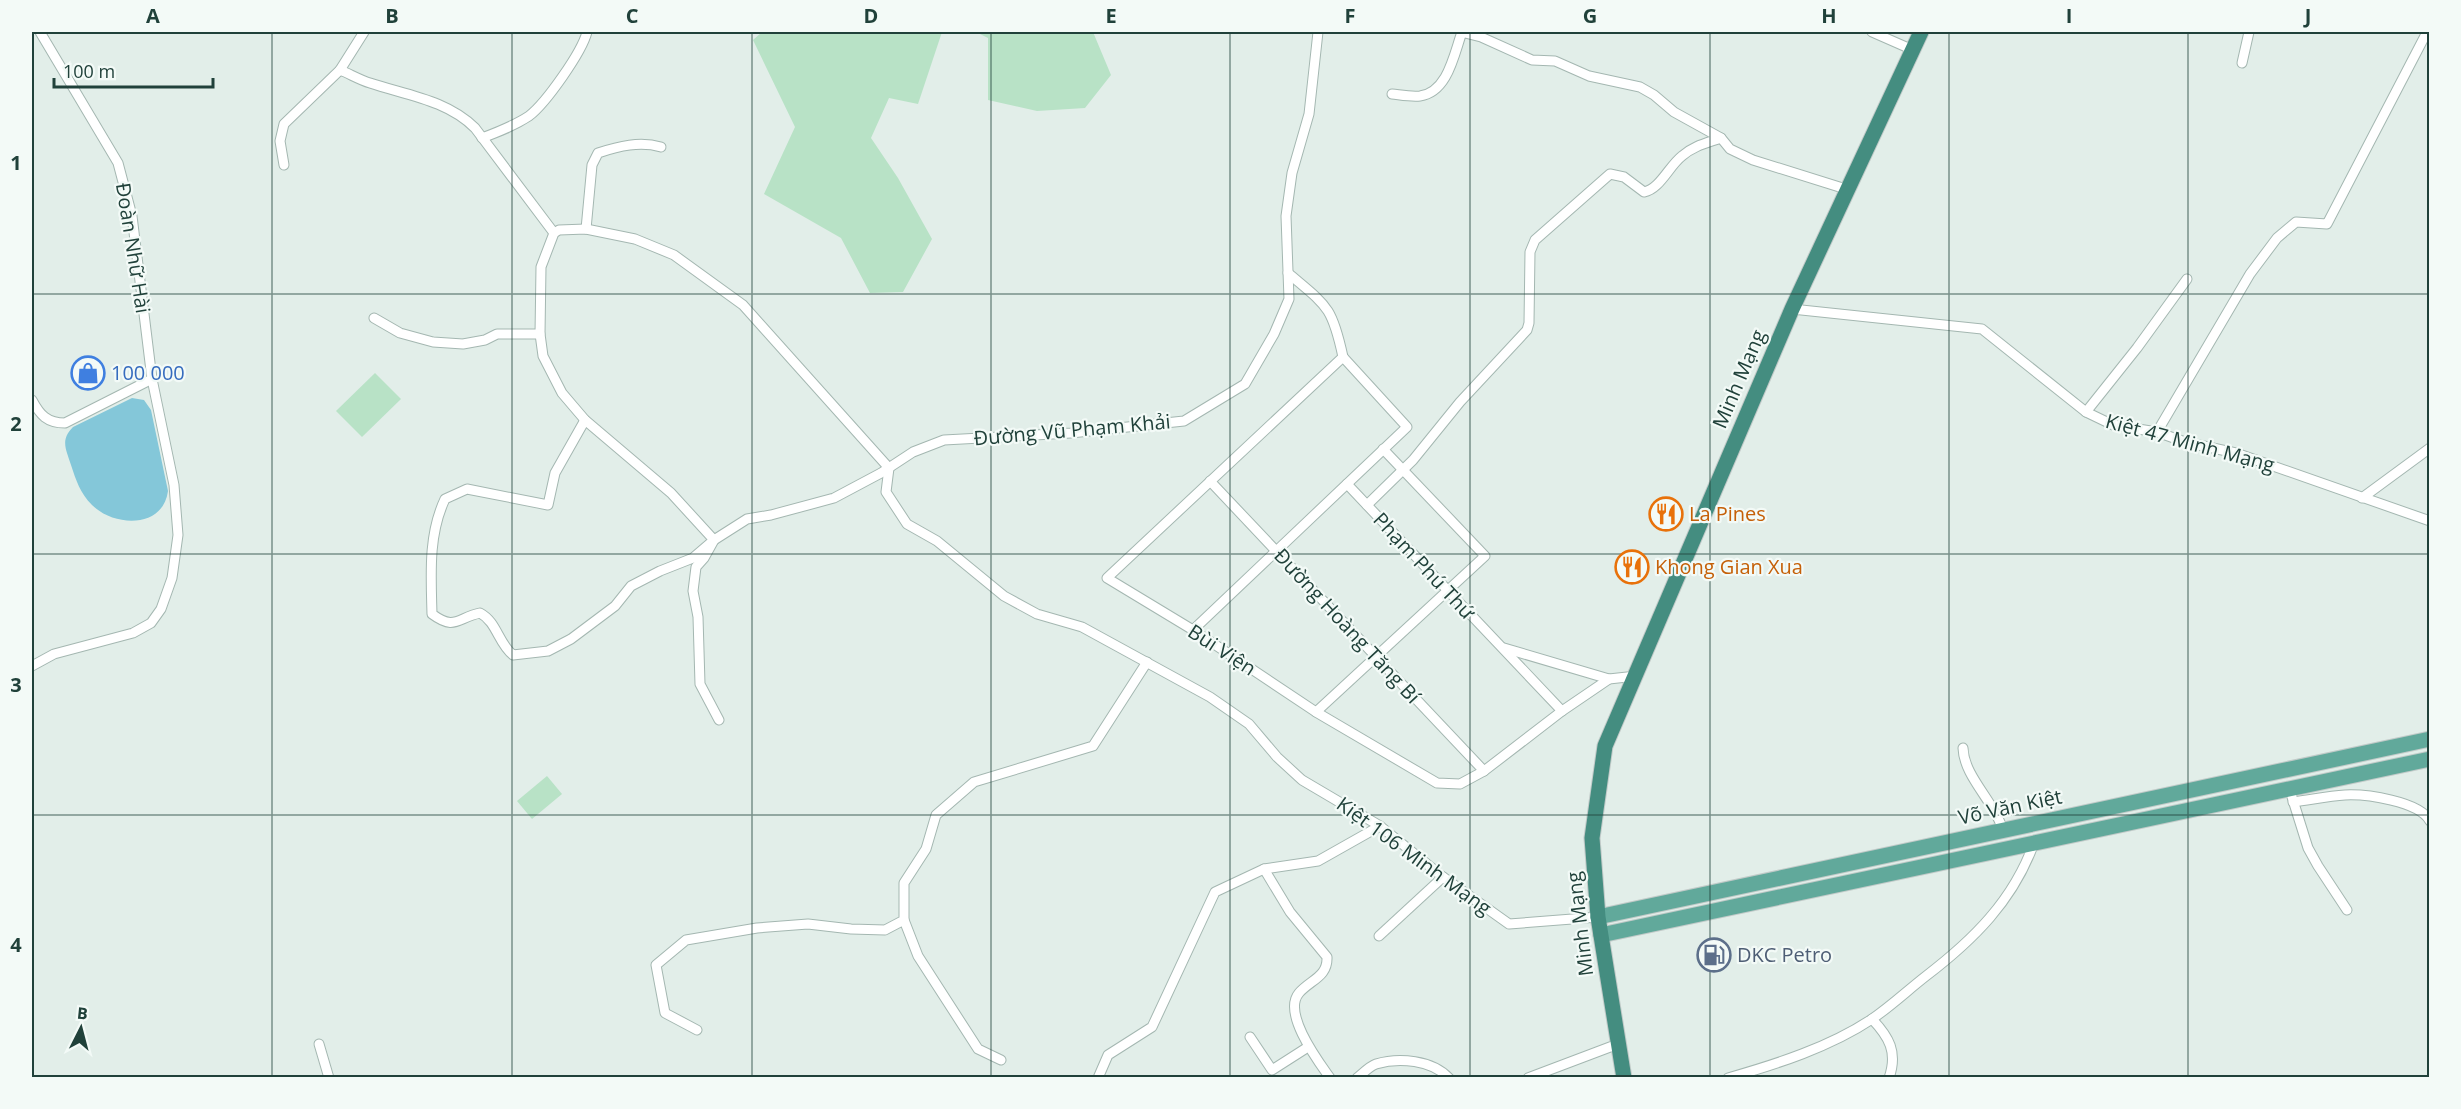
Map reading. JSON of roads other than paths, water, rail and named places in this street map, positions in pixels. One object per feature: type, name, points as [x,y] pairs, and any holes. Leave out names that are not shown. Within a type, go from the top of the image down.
[{"type":"highway","name":"Minh Mạng","points":[[1624,1077],[1598,917],[1592,838],[1605,746],[1792,309],[1921,32]]},
{"type":"main road","points":[[2425,740],[2427,760]]},
{"type":"main road","name":"Võ Văn Kiệt","points":[[1598,917],[2425,740]]},
{"type":"main road","name":"Võ Văn Kiệt","points":[[1601,935],[2034,843],[2291,795],[2427,760]]},
{"type":"main road","points":[[1916,849],[1920,867]]},
{"type":"street","name":"Đoàn Nhữ Hài","points":[[32,666],[54,654],[133,633],[151,622],[161,609],[172,578],[178,536],[174,485],[152,379],[132,216],[118,163],[40,32]]},
{"type":"street","points":[[284,165],[280,141],[284,124],[340,70],[364,32]]},
{"type":"street","points":[[482,138],[505,129],[531,114],[568,68],[587,32]]},
{"type":"street","name":"Đường Vũ Phạm Khải","points":[[585,420],[555,473],[548,505],[467,489],[445,499],[437,516],[430,564],[432,614],[451,624],[480,613],[489,617],[504,649],[513,655],[548,651],[571,639],[615,606],[630,586],[693,558],[714,540],[747,519],[834,498],[913,452],[944,440],[1071,433],[1184,421],[1245,384],[1274,334],[1289,299],[1286,216],[1292,173],[1309,114],[1318,32]]},
{"type":"street","points":[[1392,94],[1426,95],[1438,88],[1447,73],[1461,32],[1480,37],[1532,60],[1555,61],[1589,76],[1640,87],[1654,95],[1674,112],[1721,138],[1730,149],[1742,156],[1849,190]]},
{"type":"street","points":[[1872,32],[1913,50]]},
{"type":"street","points":[[2242,63],[2248,32]]},
{"type":"street","points":[[2157,432],[2250,274],[2277,238],[2296,222],[2327,224],[2427,32]]},
{"type":"street","points":[[340,70],[368,83],[449,108],[465,118],[554,233]]},
{"type":"street","points":[[1367,505],[1403,470],[1460,402],[1527,330],[1530,252],[1535,240],[1610,174],[1624,177],[1644,192],[1648,191],[1654,188],[1681,156],[1695,147],[1721,138]]},
{"type":"street","points":[[586,229],[592,165],[598,153],[614,147],[646,143],[661,147]]},
{"type":"street","points":[[719,720],[700,684],[699,616],[693,602],[696,567],[714,540],[671,493],[585,420],[562,393],[543,356],[540,334],[541,267],[554,233],[559,230],[586,229],[635,239],[674,255],[743,305],[889,468]]},
{"type":"street","points":[[1193,630],[1407,427],[1343,357],[1335,323],[1328,307],[1288,273]]},
{"type":"street","points":[[2086,412],[2137,348],[2187,279]]},
{"type":"street","name":"Kiệt 47 Minh Mạng","points":[[1792,309],[1982,329],[2086,412],[2113,425],[2157,432],[2185,442],[2236,453],[2430,521]]},
{"type":"street","points":[[374,318],[400,333],[433,342],[463,344],[485,340],[497,334],[540,334]]},
{"type":"street","name":"Bùi Viện","points":[[1343,357],[1107,578],[1193,630],[1316,712],[1437,783],[1460,784],[1484,771],[1562,711],[1610,679]]},
{"type":"street","points":[[32,400],[42,417],[53,423],[64,423],[152,379]]},
{"type":"street","points":[[2362,498],[2430,448]]},
{"type":"street","points":[[1316,712],[1485,556],[1383,449]]},
{"type":"street","name":"Kiệt 106 Minh Mạng","points":[[889,468],[886,492],[907,524],[937,541],[1004,596],[1037,614],[1082,627],[1210,697],[1249,724],[1277,758],[1302,780],[1380,826],[1443,877],[1509,924],[1598,917]]},
{"type":"street","name":"Đường Hoàng Tăng Bí","points":[[1210,481],[1484,771]]},
{"type":"street","name":"Phạm Phú Thứ","points":[[1347,484],[1562,711]]},
{"type":"street","points":[[1502,647],[1610,679],[1636,676]]},
{"type":"street","points":[[1001,1060],[978,1049],[918,956],[904,920],[904,883],[926,849],[936,815],[974,782],[1093,746],[1147,662]]},
{"type":"street","points":[[1963,748],[1965,764],[1999,819],[2003,830]]},
{"type":"street","points":[[2347,910],[2308,848],[2291,795],[2373,797],[2409,806],[2427,816],[2430,821]]},
{"type":"street","points":[[1098,1077],[1108,1055],[1152,1027],[1215,892],[1264,869],[1318,861],[1380,826]]},
{"type":"street","points":[[1728,1077],[1804,1052],[1872,1019],[1953,955],[1981,928],[2016,884],[2025,868],[2034,843]]},
{"type":"street","points":[[1264,869],[1290,912],[1327,957],[1328,963],[1322,974],[1298,994],[1295,1005],[1296,1016],[1308,1047],[1330,1077]]},
{"type":"street","points":[[1379,936],[1443,877]]},
{"type":"street","points":[[697,1030],[665,1013],[656,965],[686,940],[757,928],[808,924],[885,930],[904,920]]},
{"type":"street","points":[[1872,1019],[1892,1047],[1892,1069],[1889,1077]]},
{"type":"street","points":[[1250,1037],[1272,1070],[1308,1047]]},
{"type":"street","points":[[319,1044],[328,1077]]},
{"type":"street","points":[[1528,1077],[1618,1044]]},
{"type":"street","points":[[1357,1077],[1375,1064],[1406,1061],[1435,1068],[1449,1077]]},
{"type":"water","points":[[132,398],[144,400],[151,410],[168,491],[164,503],[148,518],[124,520],[101,512],[84,496],[67,454],[65,441],[73,427]]},
{"type":"place","name":"100 000","points":[[88,373]]},
{"type":"place","name":"La Pines","points":[[1666,514]]},
{"type":"place","name":"Khong Gian Xua","points":[[1632,567]]},
{"type":"place","name":"DKC Petro","points":[[1714,955]]}]
